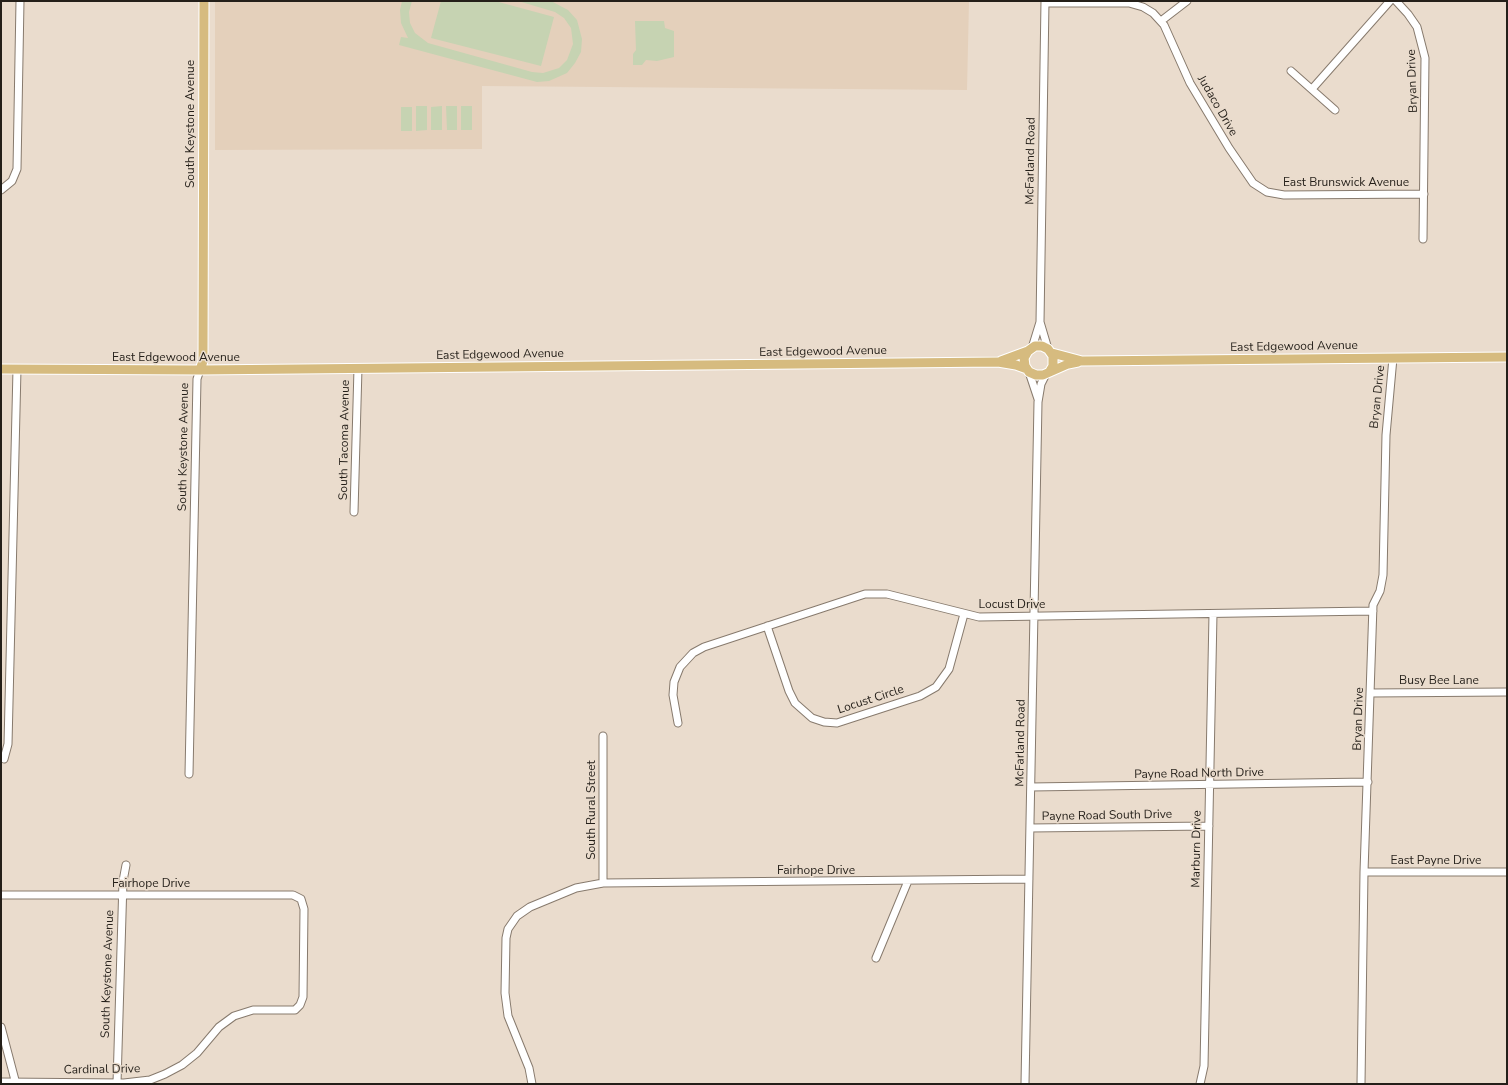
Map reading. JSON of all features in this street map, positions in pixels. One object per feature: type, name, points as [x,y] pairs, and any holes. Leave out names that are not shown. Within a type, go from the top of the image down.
[{"type":"main road","name":"South Keystone Avenue","points":[[200,370],[203,361],[204,1]]},
{"type":"main road","name":"East Edgewood Avenue","points":[[998,362],[1030,349],[1042,346],[1050,351],[1082,361]]},
{"type":"main road","points":[[1028,371],[1024,358],[1030,349]]},
{"type":"main road","points":[[1048,372],[1054,362],[1050,351]]},
{"type":"main road","name":"East Edgewood Avenue","points":[[1,369],[200,370],[998,362],[1016,365],[1039,376],[1082,361],[1507,357]]},
{"type":"street","points":[[1,190],[11,183],[17,169],[20,1]]},
{"type":"street","points":[[1045,2],[1129,3],[1146,8],[1161,21],[1187,1]]},
{"type":"street","points":[[1312,89],[1390,1]]},
{"type":"street","name":"Bryan Drive","points":[[1396,1],[1408,14],[1416,28],[1422,43],[1425,58],[1423,239]]},
{"type":"street","name":"McFarland Road","points":[[1030,349],[1040,322],[1045,2]]},
{"type":"street","name":"Judaco Drive","points":[[1161,21],[1190,83],[1229,148],[1253,183],[1268,192]]},
{"type":"street","points":[[1292,72],[1335,110]]},
{"type":"street","name":"East Brunswick Avenue","points":[[1268,192],[1284,195],[1424,194]]},
{"type":"street","name":"McFarland Road","points":[[1040,322],[1050,351]]},
{"type":"street","name":"Bryan Drive","points":[[1361,1084],[1364,872],[1373,605],[1380,590],[1384,575],[1386,435],[1393,358]]},
{"type":"street","name":"South Tacoma Avenue","points":[[354,512],[358,368]]},
{"type":"street","points":[[4,759],[8,744],[18,369]]},
{"type":"street","name":"South Keystone Avenue","points":[[189,774],[197,379],[200,370]]},
{"type":"street","name":"McFarland Road","points":[[1028,371],[1038,402]]},
{"type":"street","name":"McFarland Road","points":[[1025,1084],[1038,402],[1041,384],[1048,372]]},
{"type":"street","name":"Locust Drive","points":[[678,723],[673,685],[678,670],[686,660],[704,647],[852,597],[887,594],[964,614],[983,617],[1373,611]]},
{"type":"street","name":"Locust Circle","points":[[767,626],[789,691],[795,703],[812,718],[824,722],[837,723],[920,696],[936,687],[949,669],[964,614]]},
{"type":"street","name":"Marburn Drive","points":[[1200,1084],[1204,1066],[1213,614]]},
{"type":"street","name":"Busy Bee Lane","points":[[1371,693],[1507,692]]},
{"type":"street","name":"South Rural Street","points":[[603,883],[604,736]]},
{"type":"street","name":"Payne Road North Drive","points":[[1031,788],[1368,782]]},
{"type":"street","name":"Payne Road South Drive","points":[[1030,828],[1209,826]]},
{"type":"street","name":"South Keystone Avenue","points":[[117,1083],[123,895],[126,865]]},
{"type":"street","name":"East Payne Drive","points":[[1364,872],[1507,872]]},
{"type":"street","name":"Fairhope Drive","points":[[532,1084],[529,1068],[510,1022],[505,1003],[506,945],[508,929],[517,916],[530,907],[576,888],[603,883],[1029,879]]},
{"type":"street","points":[[876,958],[908,881]]},
{"type":"street","name":"Fairhope Drive","points":[[1,895],[293,895],[299,898],[303,903],[304,909],[303,997],[298,1006]]},
{"type":"street","name":"Cardinal Drive","points":[[1,1082],[117,1083],[150,1080],[182,1065],[197,1053],[223,1022],[240,1013],[253,1010],[290,1011],[298,1006]]},
{"type":"street","points":[[1,1027],[16,1083]]},
{"type":"shaded area","points":[[215,1],[969,1],[967,90],[482,86],[482,149],[215,150]]},
{"type":"green space","points":[[402,1],[412,1],[409,12],[410,23],[415,33],[428,43],[532,72],[543,73],[559,68],[567,60],[573,44],[571,28],[564,18],[555,12],[518,1],[551,1],[568,10],[577,20],[582,39],[581,52],[567,73],[549,81],[537,82],[399,45],[401,37],[408,38],[401,23],[400,10]]},
{"type":"green space","points":[[441,1],[495,1],[554,17],[541,66],[431,38]]},
{"type":"green space","points":[[635,21],[664,21],[665,28],[674,31],[674,57],[657,61],[646,60],[642,65],[633,65],[633,54],[636,50]]},
{"type":"green space","points":[[416,106],[427,106],[427,130],[416,131]]},
{"type":"green space","points":[[442,106],[442,130],[431,130],[431,107]]},
{"type":"green space","points":[[446,106],[457,106],[457,130],[447,130]]},
{"type":"green space","points":[[461,106],[472,106],[472,130],[461,130]]},
{"type":"green space","points":[[401,107],[412,107],[412,131],[401,131]]}]
